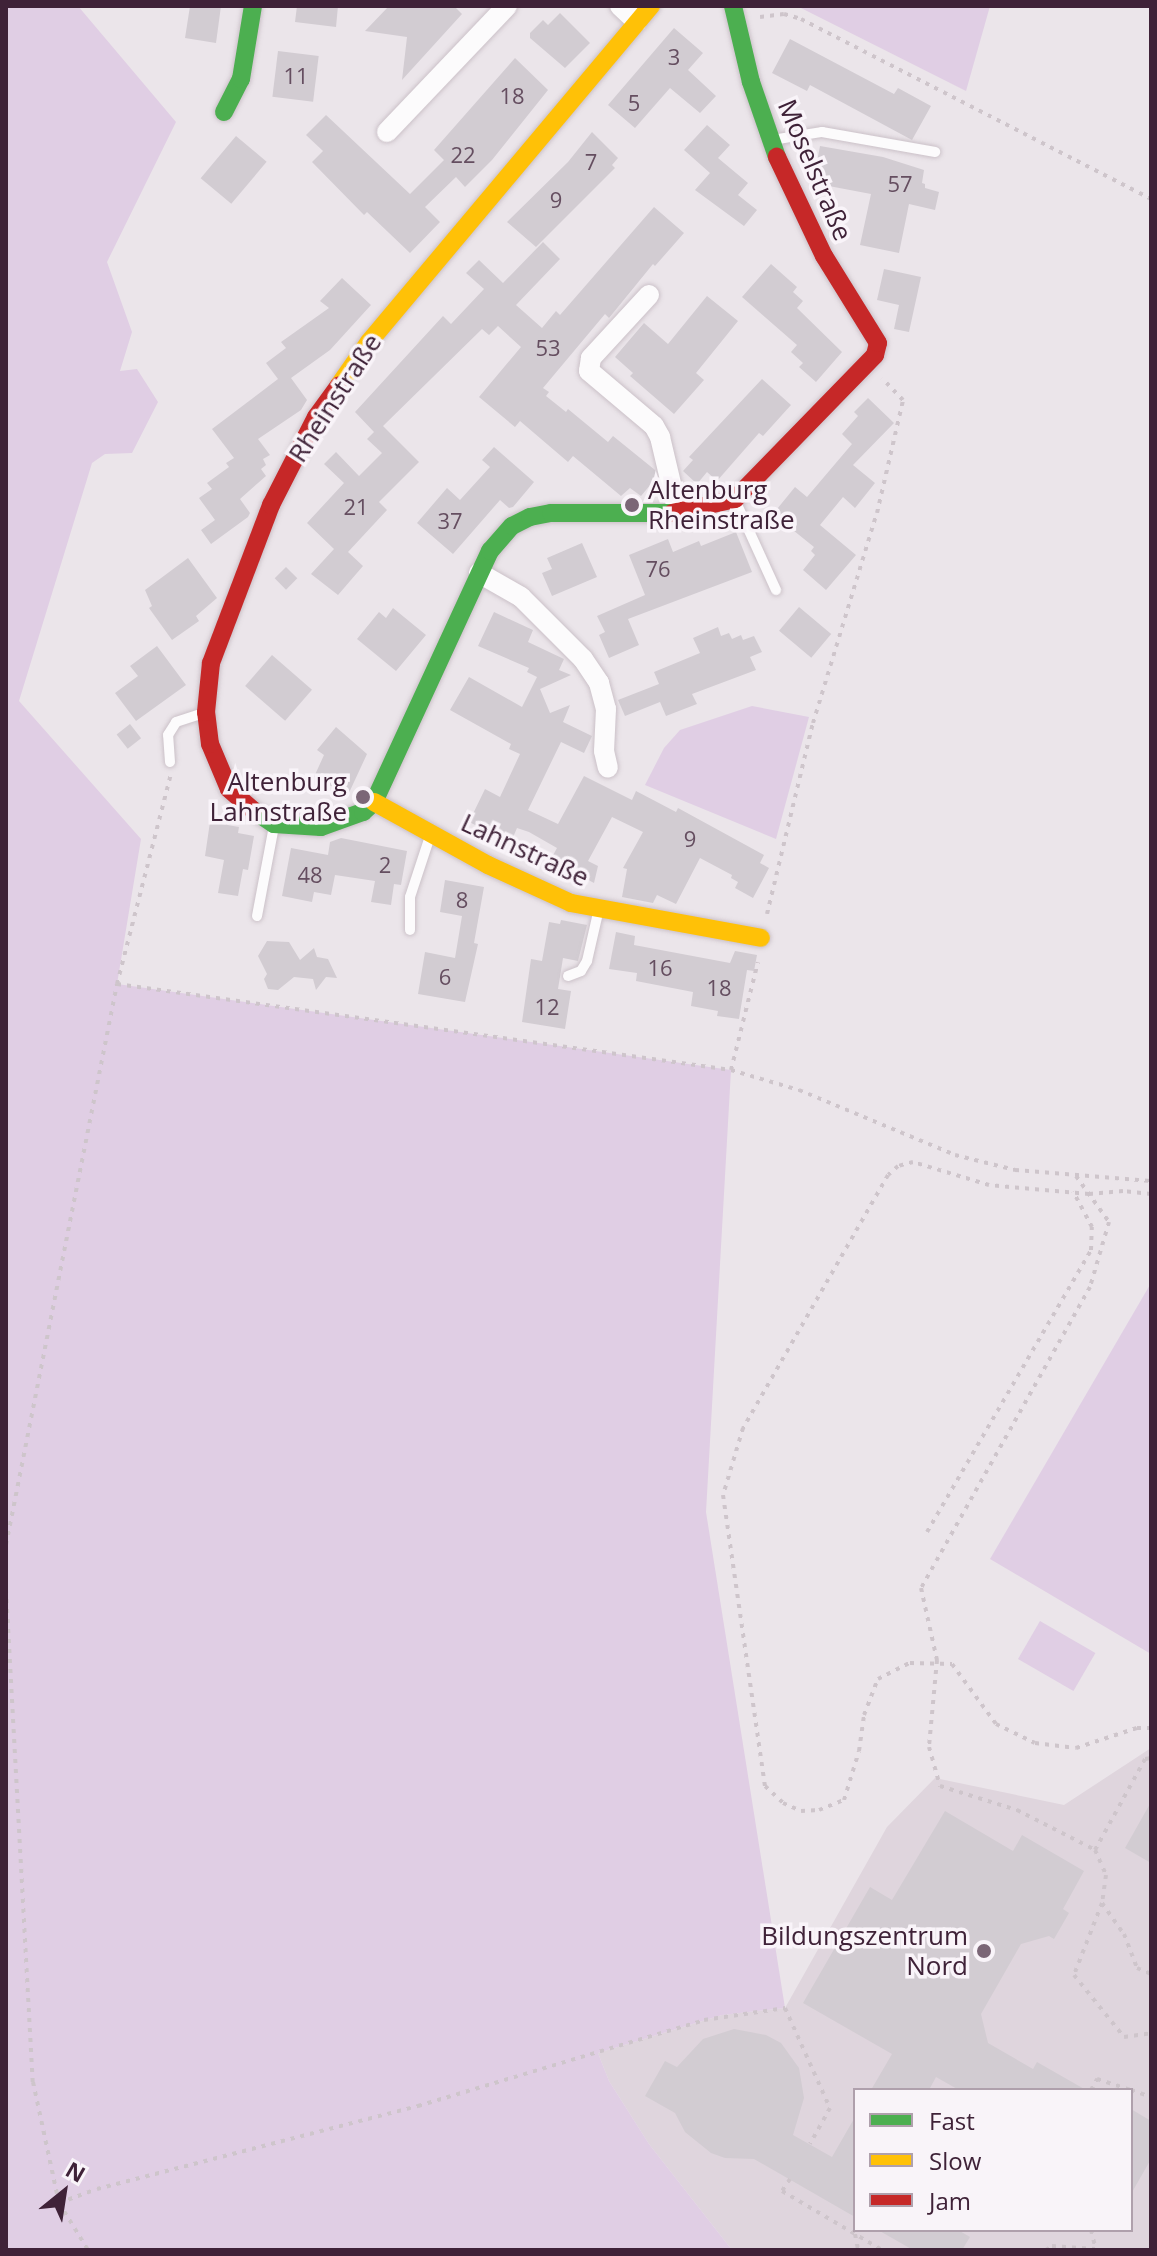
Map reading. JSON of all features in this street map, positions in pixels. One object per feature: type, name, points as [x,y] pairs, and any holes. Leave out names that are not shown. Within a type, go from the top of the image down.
[{"type":"street","points":[[224,112],[241,79],[253,6]]},
{"type":"street","points":[[387,132],[507,6]]},
{"type":"street","name":"Rheinstraße","points":[[374,802],[363,812],[321,827],[274,824],[240,802],[229,789],[210,744],[206,712],[211,663],[271,505],[316,417],[408,293],[644,14],[620,6]]},
{"type":"street","name":"Moselstraße","points":[[736,14],[751,82],[771,141],[817,244],[878,343],[869,365]]},
{"type":"street","points":[[649,295],[591,358],[589,371],[654,426],[660,437],[678,513]]},
{"type":"street","points":[[374,802],[479,573],[499,537],[530,517],[551,513],[678,513],[710,508],[735,499],[869,365]]},
{"type":"street","points":[[479,573],[521,597],[583,659],[599,683],[606,709],[604,751],[608,768]]},
{"type":"street","name":"Lahnstraße","points":[[374,802],[530,886],[599,911],[761,938]]},
{"type":"lane","points":[[771,141],[796,134],[822,132],[935,152]]},
{"type":"lane","points":[[735,499],[776,590]]},
{"type":"lane","points":[[170,762],[168,735],[176,722],[206,712]]},
{"type":"lane","points":[[257,916],[274,824]]},
{"type":"lane","name":"Lahnstraße","points":[[410,930],[407,917],[414,876],[431,834]]},
{"type":"lane","name":"Lahnstraße","points":[[568,976],[581,971],[587,961],[599,911]]},
{"type":"path","points":[[736,14],[784,14],[801,19],[1151,199]]},
{"type":"path","points":[[731,1070],[813,723],[877,513],[903,400],[869,365]]},
{"type":"path","points":[[6,1545],[117,984],[171,780],[170,762]]},
{"type":"path","points":[[117,984],[731,1070],[799,1090],[955,1155],[1015,1170],[1151,1181]]},
{"type":"path","points":[[1151,1194],[1089,1194],[989,1185],[913,1162],[898,1166],[888,1175],[743,1428],[723,1495],[765,1786],[771,1796],[801,1811],[819,1810],[844,1800],[859,1751],[864,1715],[878,1679],[910,1663],[952,1664],[996,1724],[1035,1743],[1076,1748],[1137,1728],[1151,1728]]},
{"type":"path","points":[[1076,1176],[1109,1222],[1090,1287],[921,1588],[937,1664],[929,1747],[940,1786],[1017,1810],[1095,1850],[1106,1875],[1102,1903],[1074,1975],[1124,2037],[1151,2033]]},
{"type":"path","points":[[927,1532],[1091,1250],[1092,1227],[1073,1192]]},
{"type":"path","points":[[6,1589],[33,2082],[59,2203],[88,2250]]},
{"type":"path","points":[[1095,1850],[1145,1759],[1151,1758]]},
{"type":"path","points":[[1102,1903],[1124,1934],[1137,1968],[1151,1974]]},
{"type":"path","points":[[59,2203],[111,2185],[418,2106],[704,2020],[785,2008],[830,2108],[810,2144]]},
{"type":"path","points":[[1092,2088],[1097,2079],[1124,2088]]},
{"type":"path","points":[[790,2179],[782,2191],[882,2250]]},
{"type":"path","points":[[855,2234],[858,2250]]},
{"type":"path","points":[[1046,2250],[1096,2250]]},
{"type":"shaded area","points":[[6,6],[78,6],[176,122],[107,262],[132,332],[120,371],[137,369],[158,402],[132,453],[105,454],[92,463],[19,701],[141,839],[117,984],[731,1070],[706,1512],[785,2008],[722,2015],[598,2053],[609,2081],[649,2144],[732,2250],[6,2250]]},
{"type":"shaded area","points":[[797,6],[990,6],[966,91]]},
{"type":"shaded area","points":[[752,706],[809,717],[776,839],[645,785],[664,748],[680,730]]},
{"type":"shaded area","points":[[1151,1283],[1151,1654],[990,1559]]},
{"type":"shaded area","points":[[1040,1621],[1095,1653],[1073,1691],[1018,1659]]},
{"type":"shaded area","name":"Bildungszentrum Nord","points":[[1151,1748],[1151,2250],[732,2250],[649,2144],[609,2081],[598,2053],[722,2015],[785,2008],[887,1827],[935,1778],[1064,1805]]},
{"type":"building","points":[[190,6],[221,6],[216,43],[185,38]]},
{"type":"building","points":[[297,6],[338,6],[336,27],[295,22]]},
{"type":"building","points":[[389,6],[454,6],[462,14],[402,80],[407,37],[365,31]]},
{"type":"building","points":[[560,13],[590,43],[565,68],[530,38],[530,33],[543,20],[548,25]]},
{"type":"building","points":[[674,28],[703,53],[688,70],[716,96],[700,113],[670,88],[635,128],[608,105]]},
{"type":"building","points":[[790,39],[894,94],[898,88],[931,106],[912,140],[810,85],[807,91],[772,73]]},
{"type":"building","points":[[278,51],[319,56],[313,102],[272,97]]},
{"type":"building","points":[[515,58],[548,90],[492,160],[465,187],[456,177],[425,207],[440,222],[410,253],[367,212],[364,215],[312,162],[323,151],[306,135],[326,115],[410,194],[444,160],[434,150]]},
{"type":"building","points":[[707,125],[730,145],[718,158],[748,183],[738,195],[757,210],[744,226],[695,190],[710,173],[684,150]]},
{"type":"building","points":[[592,132],[618,158],[612,165],[615,168],[536,247],[507,222],[568,162]]},
{"type":"building","points":[[236,136],[267,162],[231,204],[201,178]]},
{"type":"building","points":[[820,146],[883,157],[924,170],[922,183],[925,188],[939,192],[935,210],[909,204],[899,253],[860,245],[871,194],[813,183]]},
{"type":"building","points":[[654,207],[684,233],[655,266],[653,264],[609,318],[605,314],[543,388],[549,392],[546,396],[566,412],[568,409],[608,442],[613,436],[655,470],[656,478],[641,496],[630,488],[621,496],[573,456],[568,462],[520,421],[515,427],[479,397],[521,347],[498,326],[489,335],[482,329],[383,426],[419,462],[379,502],[387,510],[348,552],[363,566],[338,595],[311,574],[334,549],[307,523],[344,483],[324,464],[336,452],[359,476],[382,453],[367,439],[374,432],[355,412],[443,316],[451,324],[484,289],[466,273],[479,260],[503,283],[543,242],[560,259],[516,305],[542,328],[556,311],[560,315]]},
{"type":"building","points":[[771,264],[797,287],[793,292],[803,301],[797,308],[842,352],[816,382],[799,367],[803,363],[791,352],[797,345],[742,297]]},
{"type":"building","points":[[884,269],[921,277],[909,332],[894,329],[899,305],[877,300]]},
{"type":"building","points":[[342,278],[371,305],[330,350],[291,378],[307,400],[301,410],[258,439],[270,455],[263,459],[266,465],[261,469],[266,476],[240,499],[250,513],[211,544],[201,530],[215,520],[199,498],[212,489],[207,483],[229,467],[226,463],[234,458],[212,429],[278,379],[266,363],[286,348],[281,342],[329,308],[320,301]]},
{"type":"building","points":[[707,296],[738,321],[696,373],[704,380],[674,414],[630,376],[633,373],[615,357],[644,323],[668,344]]},
{"type":"building","points":[[762,379],[791,405],[763,436],[759,433],[717,481],[707,472],[697,484],[683,471],[693,460],[689,457]]},
{"type":"building","points":[[868,398],[894,423],[853,465],[875,483],[855,508],[843,497],[820,525],[856,555],[826,590],[803,570],[815,555],[811,551],[814,547],[773,514],[795,487],[807,497],[852,444],[842,434],[858,416],[854,412]]},
{"type":"building","points":[[494,447],[534,482],[513,507],[509,508],[500,500],[453,554],[417,523],[447,488],[460,500],[490,467],[482,460]]},
{"type":"building","points":[[736,532],[752,572],[628,619],[639,645],[609,658],[599,635],[605,632],[597,616],[645,595],[629,555],[668,539],[673,552],[699,541],[701,546]]},
{"type":"building","points":[[582,543],[597,577],[552,596],[542,573],[552,569],[547,558]]},
{"type":"building","points":[[188,558],[217,598],[196,616],[199,621],[172,640],[149,608],[152,606],[145,590]]},
{"type":"building","points":[[286,567],[297,578],[286,590],[275,578]]},
{"type":"building","points":[[799,607],[831,634],[811,658],[779,631]]},
{"type":"building","points":[[393,608],[426,635],[396,671],[357,639],[379,612],[386,618]]},
{"type":"building","points":[[494,612],[533,630],[528,642],[564,659],[559,670],[571,675],[540,689],[550,713],[570,705],[563,722],[592,736],[584,753],[561,742],[528,810],[558,824],[584,776],[632,800],[636,791],[676,812],[678,808],[764,855],[760,863],[769,868],[753,898],[735,888],[738,882],[731,878],[732,875],[700,858],[676,904],[657,895],[653,903],[622,897],[627,869],[623,868],[643,832],[612,817],[588,861],[598,866],[594,883],[579,875],[574,883],[546,868],[557,848],[529,832],[517,828],[511,842],[469,822],[485,789],[500,797],[520,754],[509,749],[511,744],[450,710],[469,677],[522,707],[537,677],[527,672],[529,668],[478,646]]},
{"type":"building","points":[[718,627],[721,636],[729,633],[732,639],[741,635],[743,640],[754,636],[762,652],[750,657],[756,670],[692,694],[697,704],[666,716],[660,702],[625,716],[618,700],[659,684],[654,672],[700,653],[693,638]]},
{"type":"building","points":[[157,646],[186,685],[136,721],[115,693],[138,676],[130,666]]},
{"type":"building","points":[[272,655],[312,690],[285,721],[245,686]]},
{"type":"building","points":[[130,724],[141,738],[128,749],[117,734]]},
{"type":"building","points":[[336,727],[367,754],[348,795],[314,777],[324,755],[317,750]]},
{"type":"building","points":[[210,822],[239,827],[238,833],[254,836],[248,870],[243,869],[238,896],[218,893],[224,860],[205,856]]},
{"type":"building","points":[[341,838],[407,851],[401,885],[394,884],[391,905],[371,902],[375,881],[335,875],[331,895],[314,892],[312,902],[282,896],[291,848],[328,855],[330,842]]},
{"type":"building","points":[[445,880],[484,887],[474,943],[478,944],[465,1002],[418,994],[425,952],[455,958],[462,916],[440,912]]},
{"type":"building","points":[[561,920],[587,925],[578,961],[563,958],[558,989],[571,991],[565,1029],[522,1022],[531,959],[542,961],[549,922],[560,924]]},
{"type":"building","points":[[616,932],[635,936],[634,945],[730,963],[735,951],[757,955],[754,971],[747,970],[739,1019],[717,1016],[718,1011],[691,1006],[693,992],[636,981],[637,973],[609,969]]},
{"type":"building","points":[[267,941],[289,942],[300,960],[314,948],[317,957],[328,959],[337,978],[326,977],[316,990],[313,979],[294,977],[278,990],[268,989],[264,979],[267,974],[258,956]]},
{"type":"building","points":[[1151,1802],[1151,1863],[1125,1848]]},
{"type":"building","points":[[945,1811],[1013,1851],[1022,1835],[1084,1871],[1063,1909],[1069,1913],[1054,1939],[1049,1936],[1021,1944],[981,2014],[988,2043],[1033,2069],[1037,2062],[1082,2088],[955,2088],[936,2077],[930,2088],[872,2088],[892,2054],[803,2003],[870,1887],[892,1900]]},
{"type":"building","points":[[734,2029],[766,2035],[781,2043],[799,2068],[804,2098],[793,2135],[832,2157],[853,2120],[853,2216],[754,2159],[725,2158],[711,2153],[685,2132],[675,2113],[645,2096],[665,2061],[677,2067],[703,2039]]},
{"type":"building","points":[[1133,2110],[1151,2121],[1151,2159],[1133,2190]]},
{"type":"building","points":[[882,2232],[961,2232],[970,2237],[962,2250],[913,2250]]},
{"type":"traffic: fast","points":[[224,112],[241,79],[253,6]]},
{"type":"traffic: fast","points":[[733,6],[751,82],[777,157]]},
{"type":"traffic: fast","points":[[253,810],[274,824],[321,827],[363,812],[374,802],[490,551],[512,526],[530,517],[551,513],[672,513]]},
{"type":"traffic: slow","points":[[339,385],[369,342],[651,6]]},
{"type":"traffic: slow","points":[[374,802],[488,865],[571,903],[761,938]]},
{"type":"traffic: jam","points":[[672,513],[735,499],[875,355],[878,343],[824,256],[777,157]]},
{"type":"traffic: jam","points":[[253,810],[229,789],[210,744],[206,712],[211,663],[271,505],[316,417],[339,385]]},
{"type":"place","name":"Altenburg Rheinstraße","points":[[632,505]]},
{"type":"place","name":"Altenburg Lahnstraße","points":[[363,797]]},
{"type":"place","name":"Bildungszentrum Nord","points":[[984,1951]]}]
